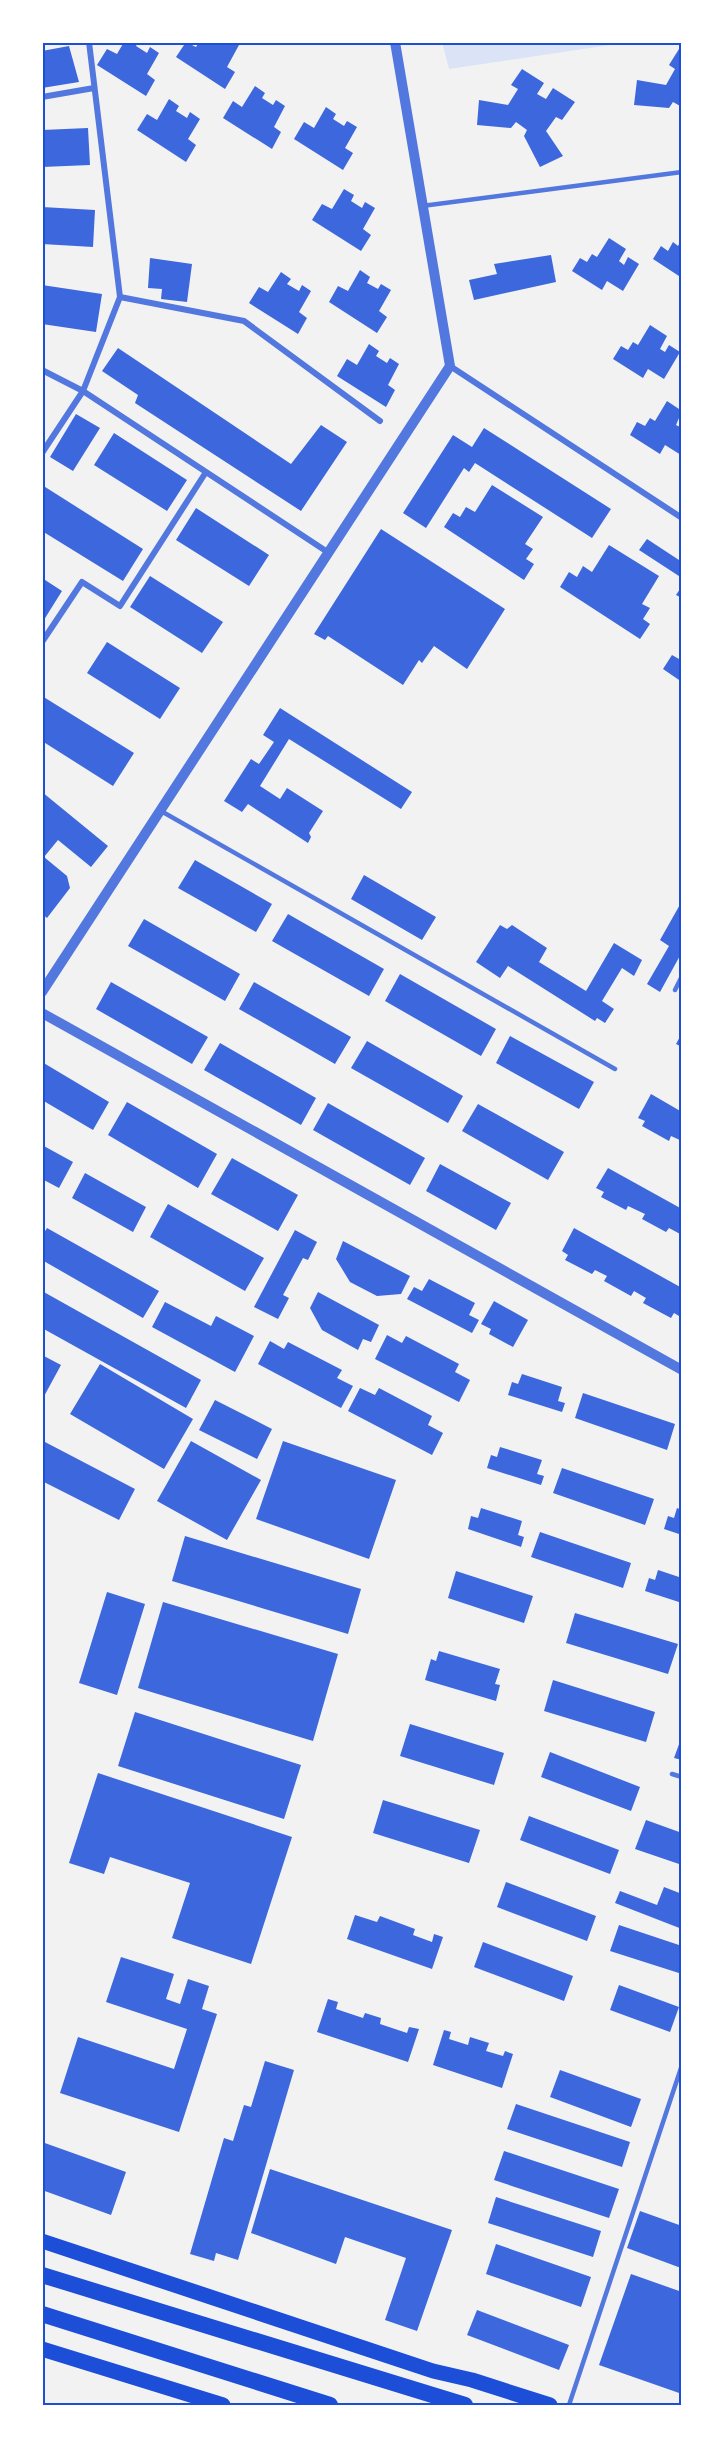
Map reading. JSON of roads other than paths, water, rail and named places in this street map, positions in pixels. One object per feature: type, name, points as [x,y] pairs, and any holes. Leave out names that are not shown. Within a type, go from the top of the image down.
[{"type":"highway","points":[[42,2275],[465,2405]]},
{"type":"highway","points":[[42,2314],[330,2405]]},
{"type":"highway","points":[[429,2394],[481,2405]]},
{"type":"main road","points":[[42,2241],[433,2371],[472,2380],[550,2405]]},
{"type":"main road","points":[[42,2349],[223,2405]]},
{"type":"street","points":[[42,453],[82,391],[120,297],[89,42]]},
{"type":"street","points":[[42,992],[450,366],[395,42]]},
{"type":"street","points":[[42,97],[94,88]]},
{"type":"street","points":[[120,297],[244,321],[380,421]]},
{"type":"street","points":[[450,366],[682,518]]},
{"type":"street","points":[[42,370],[82,391],[329,553]]},
{"type":"street","points":[[42,642],[82,582],[120,606],[206,472]]},
{"type":"street","points":[[42,1013],[682,1370]]},
{"type":"lane","points":[[422,206],[682,172]]},
{"type":"lane","points":[[160,811],[615,1069]]},
{"type":"lane","points":[[675,990],[682,976]]},
{"type":"lane","points":[[672,1774],[682,1777]]},
{"type":"lane","points":[[569,2405],[682,2065]]}]
